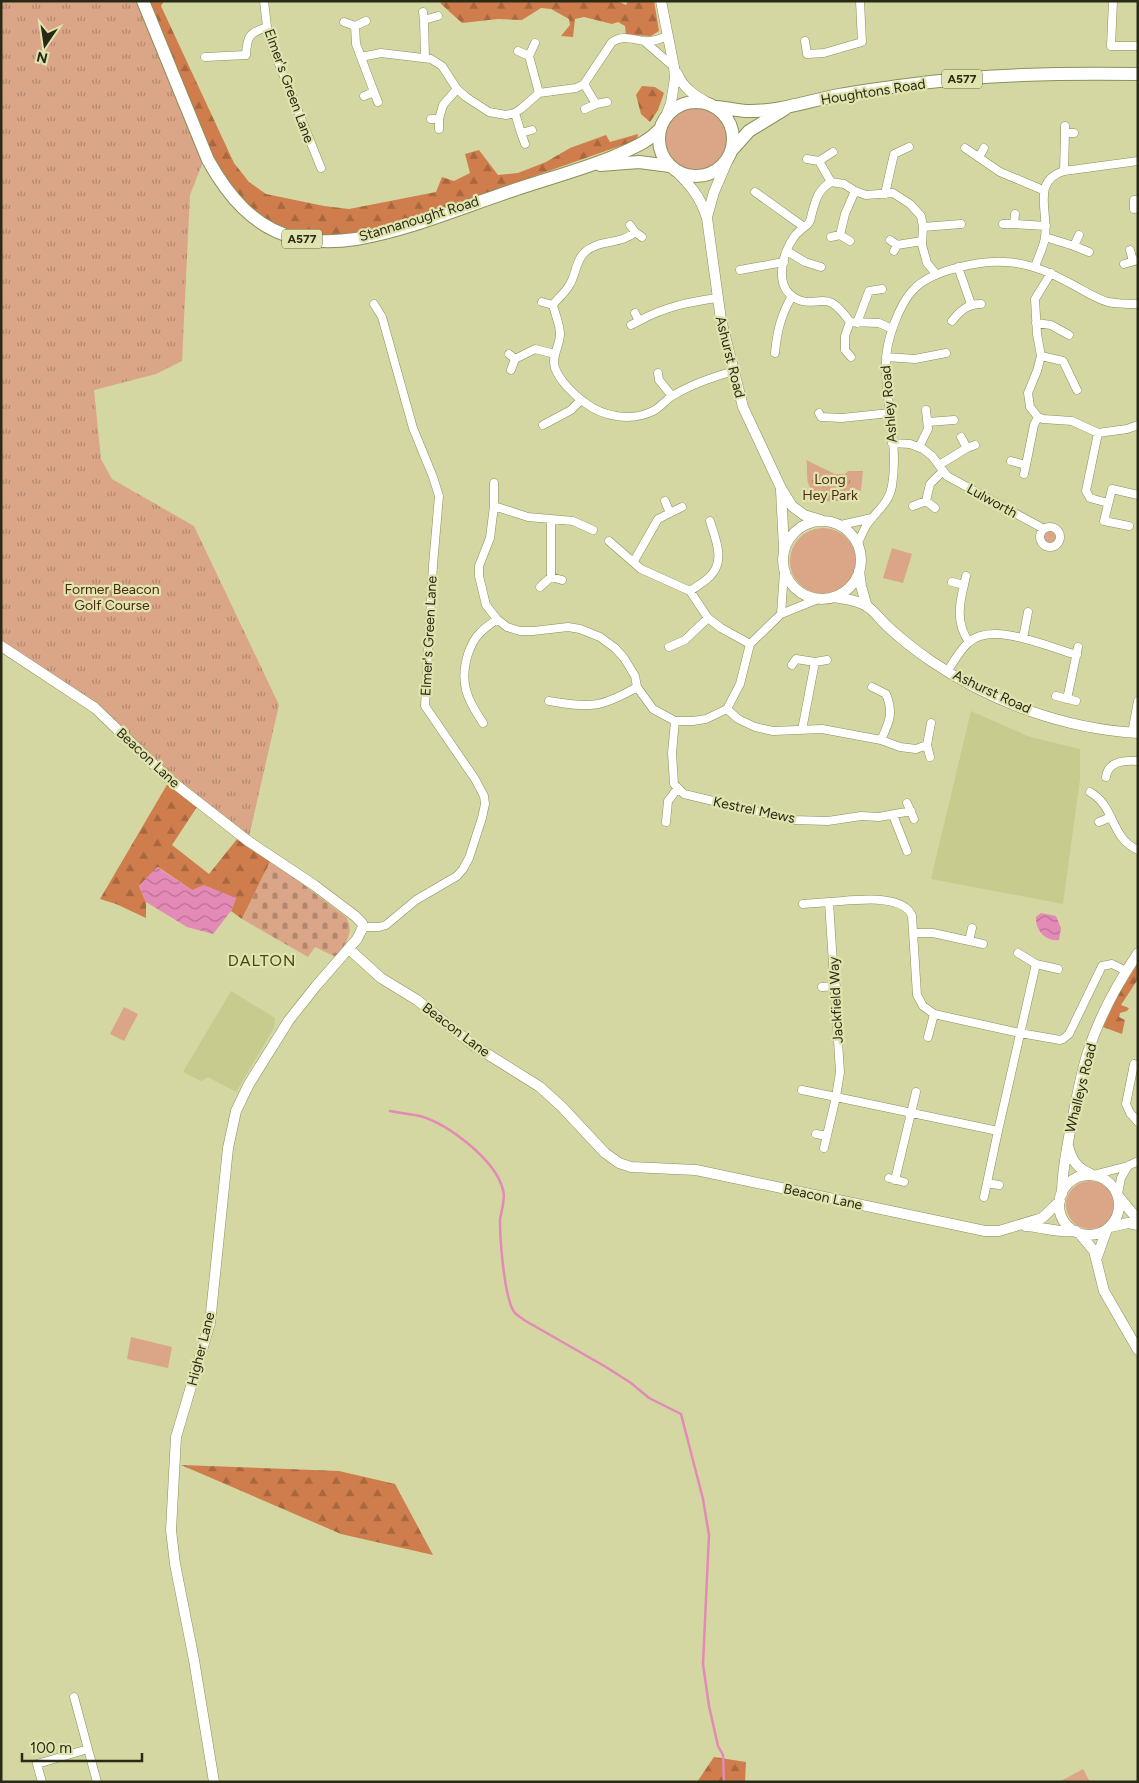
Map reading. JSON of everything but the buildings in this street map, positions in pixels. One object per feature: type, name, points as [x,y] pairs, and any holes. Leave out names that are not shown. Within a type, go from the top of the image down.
[{"type":"main road","name":"Stannanought Road","points":[[143,1],[208,160],[219,181],[231,196],[261,223],[277,232],[295,238],[334,241],[371,236],[428,219],[590,166],[646,142],[660,129]]},
{"type":"main road","name":"Houghtons Road","points":[[712,105],[746,111],[788,107],[880,89],[947,80],[1072,73],[1138,74]]},
{"type":"main road","name":"A577","points":[[712,105],[700,101],[687,102],[676,107],[666,116],[660,129],[658,139],[660,149],[664,158],[673,168],[685,174],[695,176],[715,171],[723,165],[731,153]]},
{"type":"main road","points":[[712,105],[725,115],[731,126],[734,138],[731,153]]},
{"type":"main road","name":"Houghtons Road","points":[[731,153],[749,131],[788,107]]},
{"type":"main road","name":"Stannanought Road","points":[[590,166],[639,162],[673,168]]},
{"type":"street","name":"Elmer's Green Lane","points":[[264,1],[267,26],[273,49],[321,168]]},
{"type":"street","points":[[805,40],[806,54],[824,53],[862,42],[860,1]]},
{"type":"street","points":[[1113,1],[1111,46],[1138,46]]},
{"type":"street","points":[[662,5],[674,67],[674,91],[666,116]]},
{"type":"street","points":[[424,57],[423,16],[438,16]]},
{"type":"street","points":[[344,22],[355,26],[366,21]]},
{"type":"street","points":[[205,57],[246,55],[247,41],[251,35],[267,26]]},
{"type":"street","points":[[355,26],[356,44],[378,102]]},
{"type":"street","points":[[361,57],[381,53],[424,57],[438,62],[457,89],[472,102],[490,112],[506,115],[515,113],[539,93],[576,88],[584,84],[612,42],[618,39],[625,37],[654,41],[668,36]]},
{"type":"street","points":[[644,41],[674,67],[681,82],[687,89],[712,105]]},
{"type":"street","points":[[535,43],[528,56],[539,93]]},
{"type":"street","points":[[518,51],[528,56]]},
{"type":"street","points":[[584,84],[596,104]]},
{"type":"street","points":[[439,129],[439,119],[443,106],[457,89]]},
{"type":"street","points":[[364,96],[374,92]]},
{"type":"street","points":[[586,109],[596,104],[607,102]]},
{"type":"street","points":[[515,113],[525,144]]},
{"type":"street","points":[[431,119],[439,119]]},
{"type":"street","points":[[521,133],[532,130]]},
{"type":"street","points":[[1064,170],[1065,130],[1074,132]]},
{"type":"street","points":[[885,194],[894,154],[909,147]]},
{"type":"street","points":[[965,148],[1000,172],[1043,190]]},
{"type":"street","points":[[979,158],[984,148]]},
{"type":"street","points":[[807,160],[820,161],[833,152]]},
{"type":"street","name":"Ashurst Road","points":[[707,218],[714,192],[731,153]]},
{"type":"street","points":[[820,161],[831,182]]},
{"type":"street","points":[[1035,267],[1045,236],[1043,190],[1049,180],[1056,173],[1064,170],[1138,161]]},
{"type":"street","name":"Ashurst Road","points":[[673,168],[697,193],[707,218],[721,320],[743,407],[781,488],[792,506],[804,515],[821,520]]},
{"type":"street","points":[[892,329],[879,323],[854,322],[831,302],[823,300],[809,302],[797,299],[783,287],[781,273],[787,251],[795,236],[810,222],[817,195],[823,187],[831,182],[844,184],[866,195],[893,193],[910,204],[921,216],[923,227],[922,241],[927,263],[936,274]]},
{"type":"street","points":[[840,235],[845,214],[855,191]]},
{"type":"street","points":[[756,192],[804,227]]},
{"type":"street","points":[[1134,209],[1134,200],[1138,200]]},
{"type":"street","points":[[1014,224],[1015,214]]},
{"type":"street","points":[[949,215],[949,224]]},
{"type":"street","points":[[923,227],[961,224]]},
{"type":"street","points":[[1004,224],[1046,226]]},
{"type":"street","points":[[553,305],[569,286],[578,262],[586,252],[599,244],[622,240],[636,231]]},
{"type":"street","points":[[831,236],[840,235],[850,241]]},
{"type":"street","points":[[1074,246],[1079,235]]},
{"type":"street","points":[[1045,236],[1089,252]]},
{"type":"street","points":[[894,245],[922,241]]},
{"type":"street","points":[[1124,264],[1135,261],[1130,250]]},
{"type":"street","points":[[787,251],[805,262],[821,267]]},
{"type":"street","points":[[740,270],[784,262]]},
{"type":"street","name":"Ashley Road","points":[[858,543],[872,518],[882,509],[893,485],[894,463],[886,357],[892,329],[914,288],[936,274],[958,267],[1006,262],[1035,267],[1051,273],[1106,301],[1138,304]]},
{"type":"street","points":[[958,267],[971,304]]},
{"type":"street","points":[[1051,273],[1035,299],[1036,323],[1041,356],[1028,393],[1030,407],[1038,417],[1048,421],[1072,421],[1098,433],[1127,429],[1138,425]]},
{"type":"street","points":[[851,357],[845,350],[845,336],[869,291],[882,289]]},
{"type":"street","points":[[775,353],[780,319],[792,296]]},
{"type":"street","points":[[631,325],[653,313],[675,306],[717,298]]},
{"type":"street","points":[[542,302],[553,305]]},
{"type":"street","name":"Elmer's Green Lane","points":[[363,927],[379,927],[386,924],[416,900],[457,876],[469,858],[485,804],[484,796],[475,779],[425,706],[439,496],[413,428],[382,316],[374,304]]},
{"type":"street","points":[[952,321],[959,312],[971,304],[980,304]]},
{"type":"street","points":[[553,305],[560,333],[554,364],[559,375],[581,400],[592,408],[615,416],[633,417],[653,411],[672,396],[710,378],[734,371]]},
{"type":"street","points":[[635,313],[639,320]]},
{"type":"street","points":[[1036,323],[1051,325],[1069,335]]},
{"type":"street","points":[[511,370],[512,356],[535,349],[555,354]]},
{"type":"street","points":[[836,354],[845,350]]},
{"type":"street","points":[[886,357],[916,358],[946,353]]},
{"type":"street","points":[[1041,356],[1063,361],[1077,390]]},
{"type":"street","points":[[658,373],[659,380],[672,396]]},
{"type":"street","points":[[543,425],[570,410],[581,400]]},
{"type":"street","points":[[892,443],[910,444],[920,447],[928,429],[926,410]]},
{"type":"street","points":[[818,413],[821,417],[834,418],[890,413]]},
{"type":"street","points":[[1024,474],[1034,425],[1038,417]]},
{"type":"street","points":[[928,422],[954,420]]},
{"type":"street","points":[[1098,433],[1086,491],[1090,498],[1108,503]]},
{"type":"street","points":[[961,437],[967,448]]},
{"type":"street","points":[[926,501],[930,484],[941,468],[967,448],[975,445]]},
{"type":"street","name":"Lulworth","points":[[920,447],[932,456],[947,476],[1044,529]]},
{"type":"street","points":[[1011,461],[1026,464]]},
{"type":"street","points":[[494,483],[494,506],[490,538],[480,566],[479,576],[486,605],[497,619],[507,627],[533,631],[568,627],[591,632],[615,648],[630,667],[635,676],[637,687],[653,709],[675,721],[706,719],[728,709],[740,684],[750,644],[781,614],[818,599],[834,597],[843,593],[850,587],[860,571]]},
{"type":"street","name":"Ashurst Road","points":[[781,488],[784,548]]},
{"type":"street","points":[[1129,526],[1104,521],[1112,489],[1138,495]]},
{"type":"street","points":[[913,506],[926,501]]},
{"type":"street","points":[[926,501],[935,508]]},
{"type":"street","points":[[665,502],[670,513]]},
{"type":"street","points":[[494,506],[528,517],[573,521],[593,530]]},
{"type":"street","points":[[634,561],[658,519],[682,507]]},
{"type":"street","name":"Ashley Road","points":[[841,525],[872,518]]},
{"type":"street","points":[[540,587],[551,577],[552,520]]},
{"type":"street","points":[[781,614],[784,548],[789,537],[798,528],[809,522],[821,520],[841,525],[851,533],[858,543],[862,586],[870,610]]},
{"type":"street","points":[[690,591],[712,575],[718,565],[719,557],[710,521]]},
{"type":"street","points":[[609,541],[641,569],[690,591],[708,618],[750,644]]},
{"type":"street","points":[[784,572],[796,590],[818,599]]},
{"type":"street","points":[[966,576],[958,612],[964,634],[969,642]]},
{"type":"street","points":[[551,577],[562,580]]},
{"type":"street","points":[[952,582],[964,585]]},
{"type":"street","name":"Ashurst Road","points":[[834,597],[854,600],[870,610],[921,654],[947,671],[988,693],[1025,709],[1091,727],[1135,733]]},
{"type":"street","points":[[1023,638],[1028,612]]},
{"type":"street","points":[[669,647],[685,640],[708,618]]},
{"type":"street","points":[[483,723],[470,704],[464,686],[464,666],[477,634],[497,619]]},
{"type":"street","points":[[947,671],[969,642],[975,638],[994,634],[1023,638],[1078,651],[1067,699]]},
{"type":"street","name":"Beacon Lane","points":[[1,646],[95,708],[170,780],[248,841],[314,885],[356,916],[363,927]]},
{"type":"street","points":[[792,665],[796,659],[814,662],[827,660]]},
{"type":"street","points":[[802,730],[814,662]]},
{"type":"street","points":[[550,701],[578,706],[600,705],[615,700],[637,687]]},
{"type":"street","points":[[872,687],[886,694],[891,705],[889,722],[881,740]]},
{"type":"street","points":[[1056,696],[1076,701]]},
{"type":"street","points":[[1135,733],[1138,701]]},
{"type":"street","points":[[728,709],[738,719],[755,727],[773,731],[822,729],[881,740],[900,747],[916,749],[927,745]]},
{"type":"street","points":[[666,822],[668,802],[678,788],[674,784],[672,766],[675,721]]},
{"type":"street","points":[[930,756],[927,745],[931,723]]},
{"type":"street","points":[[1106,778],[1111,765],[1123,761],[1138,761]]},
{"type":"street","name":"Kestrel Mews","points":[[678,788],[684,794],[794,820],[828,821],[861,816],[879,817],[911,811]]},
{"type":"street","points":[[1090,792],[1102,801],[1124,842],[1138,850]]},
{"type":"street","points":[[907,803],[914,819]]},
{"type":"street","points":[[892,815],[907,851]]},
{"type":"street","points":[[1099,822],[1111,817]]},
{"type":"street","points":[[804,904],[877,900],[896,902],[907,907],[910,912],[913,934],[917,995],[922,1006],[934,1014],[1020,1033],[1055,1040],[1063,1039],[1069,1034],[1102,966],[1112,964],[1126,971]]},
{"type":"street","name":"Jackfield Way","points":[[824,1148],[840,1072],[836,986],[829,902]]},
{"type":"street","points":[[349,949],[358,939],[363,927]]},
{"type":"street","points":[[969,940],[972,928]]},
{"type":"street","points":[[913,934],[927,932],[983,944]]},
{"type":"street","name":"Beacon Lane","points":[[349,949],[381,978],[417,1000],[473,1045],[540,1087],[562,1107],[605,1153],[619,1163],[631,1167],[696,1170],[984,1231],[999,1231],[1042,1218],[1061,1197]]},
{"type":"street","name":"Higher Lane","points":[[214,1782],[172,1541],[176,1437],[210,1323],[228,1148],[240,1101],[287,1023],[316,986],[349,949]]},
{"type":"street","points":[[1018,953],[1036,964],[1058,970]]},
{"type":"street","name":"Whalleys Road","points":[[1061,1197],[1062,1175],[1087,1054],[1101,1020],[1126,971],[1138,953]]},
{"type":"street","points":[[984,1197],[1036,964]]},
{"type":"street","points":[[822,987],[836,986]]},
{"type":"street","points":[[928,1037],[934,1014]]},
{"type":"street","points":[[1134,1064],[1126,1104],[1130,1113],[1138,1122]]},
{"type":"street","points":[[802,1090],[998,1131]]},
{"type":"street","points":[[904,1182],[892,1179],[916,1092]]},
{"type":"street","points":[[816,1134],[827,1136]]},
{"type":"street","name":"Whalleys Road","points":[[1068,1144],[1076,1165],[1092,1175]]},
{"type":"street","points":[[1138,1161],[1128,1166],[1074,1179],[1066,1186],[1061,1197],[1060,1210],[1068,1225],[1078,1232],[1091,1246],[1097,1257],[1104,1291],[1138,1350]]},
{"type":"street","points":[[1097,1257],[1108,1228],[1118,1212],[1118,1195],[1122,1178],[1128,1166]]},
{"type":"street","points":[[1092,1175],[1108,1181],[1138,1220]]},
{"type":"street","points":[[987,1183],[998,1185]]},
{"type":"street","points":[[1078,1232],[1099,1233],[1108,1228],[1128,1223],[1138,1225]]},
{"type":"street","name":"Beacon Lane","points":[[1019,1226],[1040,1227],[1062,1232],[1078,1232]]},
{"type":"street","points":[[74,1696],[97,1782]]},
{"type":"street","points":[[42,1782],[37,1764],[88,1748]]},
{"type":"shaded area","points":[[971,711],[1030,737],[1080,749],[1080,779],[1063,904],[931,879]]},
{"type":"shaded area","points":[[231,991],[275,1018],[274,1028],[236,1092],[208,1077],[201,1081],[183,1072]]},
{"type":"green space","name":"Former Beacon Golf Course","points":[[1,1],[137,1],[203,162],[190,195],[182,361],[156,374],[94,390],[101,459],[112,479],[194,526],[279,705],[248,841],[95,708],[1,646]]},
{"type":"green space","points":[[145,1],[164,1],[161,6],[234,163],[249,182],[266,194],[349,209],[436,192],[442,177],[454,181],[470,173],[465,154],[479,150],[498,175],[518,173],[546,162],[570,148],[606,135],[610,142],[638,134],[637,140],[372,232],[338,237],[312,237],[267,224],[217,173]]},
{"type":"green space","points":[[440,1],[617,1],[626,5],[628,1],[654,1],[659,31],[651,36],[626,35],[625,26],[618,22],[612,24],[584,17],[575,19],[573,37],[561,36],[570,25],[569,19],[551,9],[541,8],[522,20],[498,19],[462,23]]},
{"type":"green space","points":[[642,86],[655,87],[664,93],[658,110],[650,122],[641,114],[636,95]]},
{"type":"green space","points":[[689,106],[701,106],[713,111],[723,121],[728,133],[726,152],[713,167],[701,172],[689,172],[677,167],[667,157],[662,145],[662,133],[667,121],[677,111]]},
{"type":"green space","name":"Long Hey Park","points":[[806,460],[835,474],[845,474],[848,471],[863,471],[861,491],[855,489],[854,497],[840,501],[821,499],[811,490],[808,483]]},
{"type":"green space","points":[[823,528],[836,530],[846,538],[854,548],[856,561],[854,574],[846,584],[836,592],[823,594],[810,592],[800,584],[792,574],[790,561],[792,548],[800,538],[810,530]]},
{"type":"green space","points":[[1049,530],[1054,532],[1056,537],[1054,542],[1049,544],[1044,542],[1042,537],[1044,532]]},
{"type":"green space","points":[[892,548],[912,554],[903,583],[883,578]]},
{"type":"green space","points":[[168,783],[197,807],[172,845],[209,874],[237,839],[271,860],[242,919],[231,911],[236,898],[192,890],[158,867],[139,886],[146,902],[146,918],[100,899]]},
{"type":"green space","points":[[271,860],[346,917],[350,928],[348,938],[336,957],[315,947],[308,957],[242,919]]},
{"type":"green space","points":[[1138,963],[1138,979],[1121,1005],[1129,1008],[1127,1011],[1120,1013],[1119,1017],[1125,1020],[1122,1034],[1103,1027],[1118,995]]},
{"type":"green space","points":[[124,1007],[138,1014],[124,1041],[110,1034]]},
{"type":"green space","points":[[1085,1181],[1095,1181],[1107,1188],[1114,1200],[1114,1210],[1107,1222],[1095,1229],[1085,1229],[1077,1225],[1070,1218],[1066,1210],[1066,1200],[1070,1192],[1077,1185]]},
{"type":"green space","points":[[131,1337],[172,1347],[168,1368],[127,1359]]},
{"type":"green space","points":[[181,1465],[339,1471],[395,1484],[433,1555],[341,1534]]},
{"type":"green space","points":[[714,1757],[746,1762],[745,1782],[697,1782]]},
{"type":"green space","points":[[1083,1769],[1090,1782],[1059,1782]]},
{"type":"water","points":[[157,867],[192,890],[204,885],[236,898],[231,911],[213,934],[187,927],[146,902],[139,886]]},
{"type":"water","points":[[1041,913],[1056,916],[1061,928],[1059,940],[1050,939],[1039,931],[1036,917]]},
{"type":"waterway","points":[[390,1111],[420,1116],[457,1135],[481,1156],[499,1179],[504,1194],[500,1220],[503,1268],[508,1296],[515,1313],[606,1367],[631,1383],[649,1398],[681,1414],[703,1499],[709,1535],[703,1664],[709,1706],[718,1746],[723,1755],[724,1782]]},
{"type":"district","name":"DALTON","points":[[262,960]]}]
